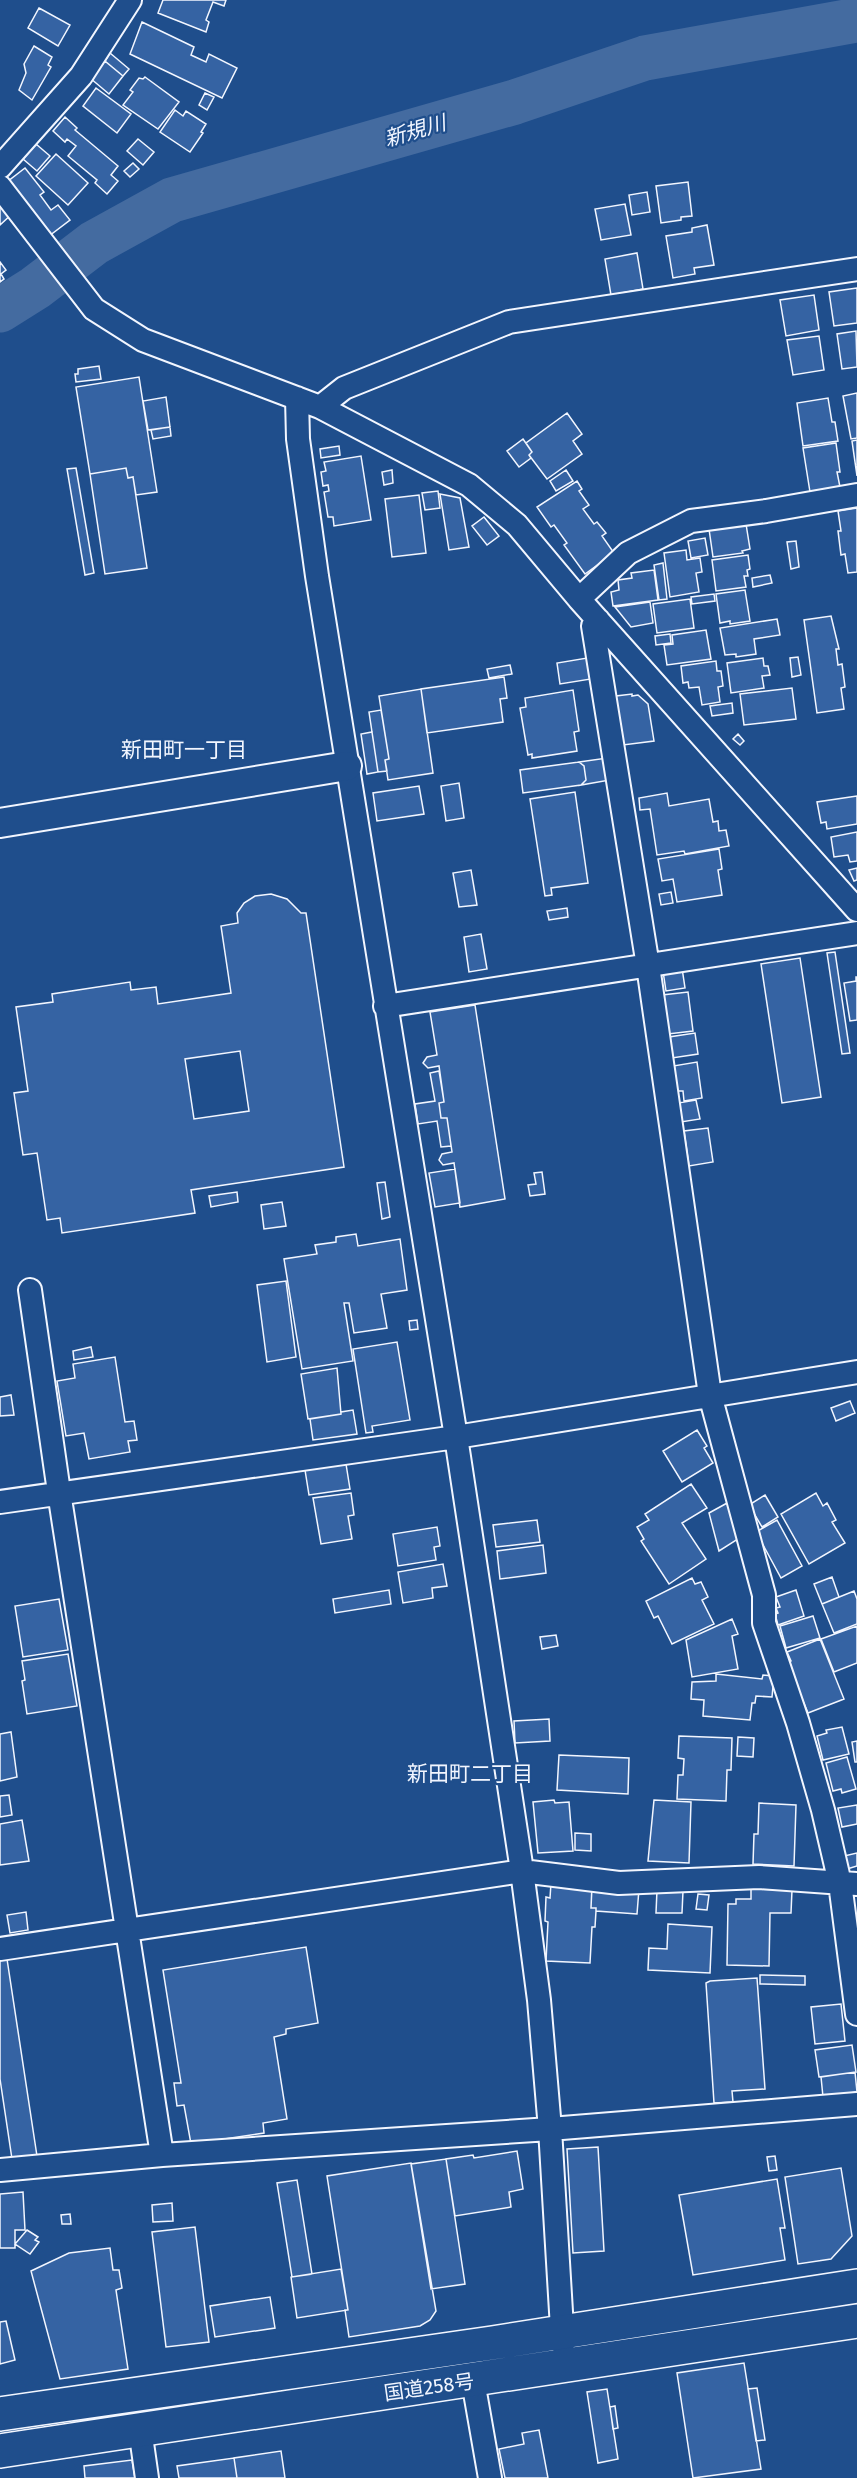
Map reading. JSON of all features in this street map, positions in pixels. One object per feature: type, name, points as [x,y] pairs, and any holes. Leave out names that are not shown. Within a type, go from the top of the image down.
[{"type":"highway","name":"国道258号","points":[[0,2414],[481,2345],[857,2286]]},
{"type":"highway","name":"国道258号","points":[[0,2451],[857,2322]]},
{"type":"street","points":[[0,167],[81,76],[130,0]]},
{"type":"street","points":[[0,188],[94,309],[143,340],[320,407],[469,485],[517,525],[579,599],[857,910]]},
{"type":"street","points":[[320,407],[344,388],[509,322],[857,269]]},
{"type":"street","points":[[297,398],[298,439],[347,766],[456,1437],[522,1870],[539,2000],[550,2129],[561,2331],[566,2364]]},
{"type":"street","points":[[579,599],[628,553],[691,521],[857,495]]},
{"type":"street","points":[[598,620],[593,626],[648,966],[710,1395],[764,1595],[764,1623],[849,1883],[857,2014]]},
{"type":"street","points":[[0,823],[347,766]]},
{"type":"street","points":[[386,1006],[857,933]]},
{"type":"street","points":[[30,1290],[59,1492],[162,2155]]},
{"type":"street","points":[[0,1502],[456,1437],[857,1372]]},
{"type":"street","points":[[0,1949],[522,1870],[619,1882],[759,1877],[849,1883]]},
{"type":"street","points":[[0,2170],[162,2155],[550,2129],[857,2104]]},
{"type":"street","points":[[473,2381],[490,2478]]},
{"type":"street","points":[[140,2429],[147,2478]]},
{"type":"building","points":[[163,0],[226,0],[224,6],[213,2],[206,20],[209,22],[206,32],[158,13]]},
{"type":"building","points":[[39,8],[70,25],[58,46],[28,28]]},
{"type":"building","points":[[142,22],[194,47],[191,55],[206,62],[209,54],[237,68],[222,98],[130,54]]},
{"type":"building","points":[[34,46],[52,57],[48,65],[51,67],[32,100],[19,90],[26,73],[24,64]]},
{"type":"building","points":[[110,53],[129,69],[123,76],[105,61]]},
{"type":"building","points":[[105,61],[123,76],[109,94],[90,78]]},
{"type":"building","points":[[145,77],[179,102],[158,129],[123,105],[133,92],[130,90],[139,78]]},
{"type":"building","points":[[96,88],[131,114],[117,133],[83,106]]},
{"type":"building","points":[[205,93],[214,97],[207,110],[199,105]]},
{"type":"building","points":[[175,110],[183,116],[186,111],[206,124],[201,132],[203,133],[190,152],[160,132]]},
{"type":"building","points":[[65,117],[77,128],[75,130],[118,166],[111,175],[118,181],[107,194],[95,183],[97,180],[68,156],[76,146],[67,139],[65,142],[53,131]]},
{"type":"building","points":[[138,139],[154,152],[143,165],[127,151]]},
{"type":"building","points":[[36,144],[50,156],[37,171],[23,159]]},
{"type":"building","points":[[56,154],[88,183],[68,205],[36,176]]},
{"type":"building","points":[[133,163],[139,169],[130,177],[124,171]]},
{"type":"building","points":[[25,168],[44,192],[40,195],[51,210],[58,205],[70,220],[49,236],[7,182]]},
{"type":"building","points":[[688,182],[692,216],[661,223],[656,186]]},
{"type":"building","points":[[647,192],[650,212],[632,215],[629,195]]},
{"type":"building","points":[[0,199],[13,213],[0,225]]},
{"type":"building","points":[[625,204],[631,235],[601,240],[595,209]]},
{"type":"building","points":[[707,225],[714,265],[694,268],[695,274],[673,278],[666,236],[692,232],[692,228]]},
{"type":"building","points":[[637,253],[643,289],[611,295],[605,259]]},
{"type":"building","points":[[0,262],[6,270],[1,274],[4,279],[0,282]]},
{"type":"building","points":[[857,288],[857,323],[834,326],[829,292]]},
{"type":"building","points":[[814,295],[819,330],[786,336],[780,300]]},
{"type":"building","points":[[856,331],[857,367],[842,369],[837,334]]},
{"type":"building","points":[[819,336],[824,370],[793,375],[787,340]]},
{"type":"building","points":[[99,366],[101,379],[76,382],[75,374],[78,374],[78,369]]},
{"type":"building","points":[[139,377],[157,492],[136,495],[133,477],[128,478],[126,468],[90,474],[76,387]]},
{"type":"building","points":[[857,393],[857,438],[851,439],[843,396]]},
{"type":"building","points":[[166,397],[170,427],[148,430],[143,401]]},
{"type":"building","points":[[828,398],[838,441],[803,446],[797,403]]},
{"type":"building","points":[[567,413],[582,434],[573,441],[582,454],[547,479],[529,455],[532,452],[526,443]]},
{"type":"building","points":[[170,427],[171,436],[153,439],[151,430]]},
{"type":"building","points":[[523,439],[532,452],[529,455],[531,458],[519,467],[507,451]]},
{"type":"building","points":[[857,440],[857,476],[852,441]]},
{"type":"building","points":[[836,443],[840,487],[810,492],[803,448]]},
{"type":"building","points":[[339,446],[340,455],[321,458],[320,449]]},
{"type":"building","points":[[361,456],[371,520],[334,526],[333,517],[328,517],[324,492],[329,491],[328,485],[323,486],[321,472],[326,471],[324,462]]},
{"type":"building","points":[[76,468],[94,573],[85,575],[67,469]]},
{"type":"building","points":[[126,468],[128,478],[133,477],[147,568],[105,574],[90,474]]},
{"type":"building","points":[[392,470],[393,483],[384,485],[382,472]]},
{"type":"building","points":[[566,470],[573,481],[556,491],[550,481]]},
{"type":"building","points":[[577,481],[582,489],[579,491],[589,505],[583,509],[594,524],[597,522],[606,533],[602,536],[614,553],[585,574],[564,545],[567,543],[554,525],[551,527],[537,507]]},
{"type":"building","points":[[438,491],[440,508],[425,510],[422,493]]},
{"type":"building","points":[[440,494],[460,498],[469,547],[449,550]]},
{"type":"building","points":[[419,495],[426,553],[392,557],[385,499]]},
{"type":"building","points":[[857,508],[857,572],[848,573],[845,554],[841,555],[838,511]]},
{"type":"building","points":[[484,517],[499,536],[487,545],[472,526]]},
{"type":"building","points":[[746,524],[750,549],[742,551],[743,553],[713,557],[709,529]]},
{"type":"building","points":[[705,538],[708,555],[691,558],[688,541]]},
{"type":"building","points":[[796,541],[799,567],[791,569],[787,542]]},
{"type":"building","points":[[686,550],[687,560],[700,558],[702,572],[696,573],[699,592],[670,597],[664,553]]},
{"type":"building","points":[[748,555],[750,569],[747,570],[748,576],[744,576],[746,587],[716,591],[712,560]]},
{"type":"building","points":[[663,563],[667,599],[659,600],[654,565]]},
{"type":"building","points":[[654,570],[658,600],[613,606],[611,592],[619,590],[618,580],[632,578],[631,573]]},
{"type":"building","points":[[770,575],[772,583],[753,587],[752,578]]},
{"type":"building","points":[[745,590],[750,621],[720,623],[716,594]]},
{"type":"building","points":[[714,594],[715,601],[692,604],[691,597]]},
{"type":"building","points":[[690,599],[694,628],[657,633],[653,604]]},
{"type":"building","points":[[650,602],[653,623],[631,627],[615,607]]},
{"type":"building","points":[[831,616],[839,649],[836,649],[838,665],[842,664],[845,687],[841,688],[844,709],[817,713],[804,620]]},
{"type":"building","points":[[777,619],[780,635],[754,639],[756,654],[736,657],[736,654],[725,655],[720,628]]},
{"type":"building","points":[[706,630],[711,659],[667,665],[664,645],[673,644],[672,635]]},
{"type":"building","points":[[670,634],[671,643],[656,645],[655,636]]},
{"type":"building","points":[[798,657],[801,675],[792,677],[790,658]]},
{"type":"building","points":[[587,658],[591,679],[560,684],[557,663]]},
{"type":"building","points":[[763,658],[764,666],[768,666],[770,675],[762,676],[764,688],[731,693],[727,663]]},
{"type":"building","points":[[716,661],[717,671],[721,671],[723,686],[718,687],[720,702],[702,705],[699,687],[689,688],[688,682],[683,683],[681,666]]},
{"type":"building","points":[[510,665],[512,674],[489,678],[487,669]]},
{"type":"building","points":[[504,677],[507,698],[500,699],[503,722],[427,733],[421,689]]},
{"type":"building","points":[[792,688],[796,719],[744,725],[740,694]]},
{"type":"building","points":[[421,689],[433,773],[388,780],[385,760],[389,759],[379,696]]},
{"type":"building","points":[[573,690],[579,731],[574,732],[577,751],[532,758],[532,754],[528,755],[520,708],[526,707],[525,698]]},
{"type":"building","points":[[632,694],[632,696],[638,695],[648,704],[654,741],[623,745],[616,696]]},
{"type":"building","points":[[732,703],[733,713],[712,716],[710,706]]},
{"type":"building","points":[[381,710],[389,759],[385,760],[387,771],[378,772],[369,712]]},
{"type":"building","points":[[372,732],[378,772],[367,774],[361,734]]},
{"type":"building","points":[[738,734],[744,741],[740,745],[733,739]]},
{"type":"building","points":[[607,758],[610,780],[581,785],[586,780],[584,766],[579,762]]},
{"type":"building","points":[[579,762],[584,766],[586,780],[581,785],[523,793],[520,770]]},
{"type":"building","points":[[459,783],[464,818],[446,821],[441,786]]},
{"type":"building","points":[[419,786],[424,814],[377,821],[373,793]]},
{"type":"building","points":[[575,792],[588,883],[551,888],[552,895],[545,896],[530,799]]},
{"type":"building","points":[[667,793],[669,806],[709,799],[713,822],[718,821],[719,831],[726,830],[729,846],[685,854],[684,851],[657,855],[650,809],[640,810],[639,798]]},
{"type":"building","points":[[857,796],[857,824],[827,829],[826,822],[821,823],[817,802]]},
{"type":"building","points":[[857,832],[857,861],[850,862],[848,855],[834,857],[831,837]]},
{"type":"building","points":[[719,849],[722,869],[718,870],[722,895],[677,902],[673,879],[662,881],[658,859]]},
{"type":"building","points":[[857,868],[857,880],[854,881],[849,870]]},
{"type":"building","points":[[471,870],[477,905],[459,907],[453,873]]},
{"type":"building","points":[[671,892],[673,903],[661,905],[659,894]]},
{"type":"building","points":[[271,894],[287,899],[301,913],[306,913],[344,1167],[191,1190],[195,1213],[62,1233],[60,1218],[47,1220],[37,1153],[23,1155],[14,1093],[28,1091],[16,1007],[53,1002],[52,994],[130,982],[131,990],[156,987],[158,1004],[231,993],[221,926],[238,923],[237,913],[244,903],[255,896]],"holes":[[[240,1051],[249,1111],[194,1119],[185,1059]]]},
{"type":"building","points":[[567,908],[568,917],[549,920],[547,911]]},
{"type":"building","points":[[481,934],[487,969],[469,972],[464,937]]},
{"type":"building","points":[[835,952],[850,1053],[842,1054],[827,953]]},
{"type":"building","points":[[800,958],[821,1097],[782,1103],[761,964]]},
{"type":"building","points":[[682,968],[685,988],[666,991],[663,971]]},
{"type":"building","points":[[856,977],[857,1020],[850,1021],[844,983],[856,981]]},
{"type":"building","points":[[688,992],[693,1031],[668,1034],[662,995]]},
{"type":"building","points":[[475,1005],[505,1199],[460,1207],[454,1163],[443,1165],[439,1160],[442,1154],[452,1152],[447,1118],[441,1118],[439,1103],[444,1102],[439,1066],[428,1068],[423,1063],[427,1057],[437,1055],[430,1012]]},
{"type":"building","points":[[695,1033],[698,1054],[672,1058],[669,1037]]},
{"type":"building","points":[[697,1062],[702,1098],[684,1101],[683,1091],[677,1091],[673,1066]]},
{"type":"building","points":[[439,1071],[444,1102],[439,1103],[441,1118],[447,1118],[451,1146],[441,1147],[437,1121],[418,1124],[415,1104],[435,1101],[430,1073]]},
{"type":"building","points":[[696,1100],[700,1119],[681,1122],[678,1103]]},
{"type":"building","points":[[708,1128],[713,1162],[689,1166],[684,1131]]},
{"type":"building","points":[[455,1169],[460,1203],[435,1207],[429,1173]]},
{"type":"building","points":[[542,1172],[545,1194],[530,1196],[528,1185],[536,1184],[534,1173]]},
{"type":"building","points":[[385,1182],[390,1217],[382,1219],[377,1183]]},
{"type":"building","points":[[237,1192],[238,1202],[211,1207],[209,1196]]},
{"type":"building","points":[[282,1202],[286,1226],[264,1229],[261,1205]]},
{"type":"building","points":[[356,1234],[358,1246],[400,1239],[407,1290],[381,1294],[387,1328],[354,1333],[349,1303],[344,1303],[353,1361],[302,1369],[284,1259],[317,1254],[315,1245],[336,1242],[336,1237]]},
{"type":"building","points":[[286,1281],[296,1357],[267,1362],[257,1285]]},
{"type":"building","points":[[417,1320],[418,1329],[410,1330],[409,1321]]},
{"type":"building","points":[[397,1342],[410,1420],[372,1426],[373,1432],[366,1433],[353,1349]]},
{"type":"building","points":[[91,1347],[93,1357],[74,1360],[73,1351]]},
{"type":"building","points":[[115,1357],[125,1422],[134,1421],[137,1440],[128,1441],[130,1452],[89,1459],[84,1433],[66,1436],[57,1381],[75,1378],[73,1364]]},
{"type":"building","points":[[337,1368],[341,1414],[308,1419],[301,1374]]},
{"type":"building","points":[[11,1395],[14,1415],[0,1416],[0,1397]]},
{"type":"building","points":[[850,1401],[855,1413],[836,1421],[831,1408]]},
{"type":"building","points":[[353,1410],[357,1434],[313,1440],[310,1419]]},
{"type":"building","points":[[697,1430],[707,1446],[704,1448],[713,1463],[682,1482],[663,1451]]},
{"type":"building","points":[[346,1464],[350,1489],[309,1495],[305,1470]]},
{"type":"building","points":[[691,1484],[707,1508],[682,1523],[706,1559],[669,1584],[641,1541],[644,1539],[637,1527],[649,1520],[645,1514]]},
{"type":"building","points":[[351,1493],[354,1515],[348,1516],[352,1539],[321,1544],[313,1498]]},
{"type":"building","points":[[816,1493],[823,1506],[827,1503],[836,1520],[832,1522],[845,1543],[809,1564],[781,1514]]},
{"type":"building","points":[[765,1495],[778,1517],[762,1527],[749,1505]]},
{"type":"building","points":[[729,1502],[738,1539],[719,1551],[709,1513]]},
{"type":"building","points":[[537,1520],[540,1542],[496,1547],[493,1525]]},
{"type":"building","points":[[777,1520],[802,1566],[781,1578],[756,1532]]},
{"type":"building","points":[[437,1527],[440,1546],[434,1547],[436,1560],[398,1566],[393,1534]]},
{"type":"building","points":[[543,1545],[546,1573],[500,1579],[497,1551]]},
{"type":"building","points":[[443,1564],[447,1586],[432,1588],[433,1598],[403,1603],[398,1572]]},
{"type":"building","points":[[832,1577],[839,1597],[822,1604],[814,1584]]},
{"type":"building","points":[[692,1578],[695,1584],[701,1582],[708,1597],[702,1600],[714,1624],[672,1644],[658,1616],[654,1618],[646,1601]]},
{"type":"building","points":[[389,1590],[391,1604],[335,1613],[333,1599]]},
{"type":"building","points":[[796,1590],[804,1616],[778,1625],[775,1614],[778,1613],[776,1608],[780,1607],[776,1597]]},
{"type":"building","points":[[854,1591],[857,1599],[857,1624],[834,1633],[822,1604]]},
{"type":"building","points":[[59,1599],[68,1650],[23,1657],[15,1606]]},
{"type":"building","points":[[813,1616],[820,1638],[786,1648],[780,1626]]},
{"type":"building","points":[[732,1619],[738,1634],[732,1636],[738,1669],[692,1677],[686,1640]]},
{"type":"building","points":[[857,1626],[857,1663],[834,1672],[821,1639]]},
{"type":"building","points":[[556,1635],[558,1646],[542,1649],[540,1637]]},
{"type":"building","points":[[820,1639],[844,1699],[808,1713],[787,1663],[791,1661],[787,1652]]},
{"type":"building","points":[[68,1654],[77,1706],[27,1714],[22,1681],[25,1680],[22,1661]]},
{"type":"building","points":[[716,1674],[762,1679],[763,1675],[774,1676],[772,1697],[756,1696],[755,1703],[752,1703],[750,1720],[703,1716],[704,1700],[691,1699],[692,1682],[716,1681]]},
{"type":"building","points":[[549,1719],[550,1741],[515,1743],[514,1721]]},
{"type":"building","points":[[842,1727],[849,1754],[823,1760],[817,1736],[827,1733],[826,1730]]},
{"type":"building","points":[[11,1732],[17,1777],[0,1781],[0,1734]]},
{"type":"building","points":[[679,1736],[732,1738],[731,1770],[727,1770],[726,1801],[677,1799],[678,1775],[683,1775],[684,1759],[678,1758]]},
{"type":"building","points":[[738,1737],[754,1738],[753,1757],[737,1756]]},
{"type":"building","points":[[857,1741],[857,1762],[855,1762],[852,1742]]},
{"type":"building","points":[[559,1755],[629,1758],[628,1794],[557,1790]]},
{"type":"building","points":[[847,1757],[856,1789],[842,1793],[841,1789],[833,1791],[826,1763]]},
{"type":"building","points":[[9,1795],[12,1815],[0,1817],[0,1796]]},
{"type":"building","points":[[554,1800],[555,1803],[569,1802],[573,1851],[538,1853],[533,1802]]},
{"type":"building","points":[[654,1800],[691,1802],[689,1863],[648,1861]]},
{"type":"building","points":[[759,1803],[796,1805],[794,1866],[753,1864],[754,1834],[758,1834]]},
{"type":"building","points":[[857,1805],[857,1824],[842,1827],[838,1808]]},
{"type":"building","points":[[22,1820],[29,1861],[0,1865],[0,1824]]},
{"type":"building","points":[[575,1833],[591,1834],[591,1851],[575,1850]]},
{"type":"building","points":[[857,1853],[857,1866],[847,1869],[844,1856]]},
{"type":"building","points":[[551,1883],[592,1885],[591,1908],[596,1908],[596,1911],[595,1927],[592,1927],[590,1963],[546,1961],[548,1922],[545,1921],[546,1897],[550,1898]]},
{"type":"building","points":[[592,1886],[639,1889],[637,1914],[596,1911],[596,1908],[591,1908]]},
{"type":"building","points":[[751,1889],[792,1890],[791,1913],[770,1913],[769,1966],[727,1965],[728,1904],[736,1904],[736,1899],[751,1899]]},
{"type":"building","points":[[657,1890],[683,1891],[682,1913],[656,1913]]},
{"type":"building","points":[[698,1894],[709,1895],[707,1910],[696,1909]]},
{"type":"building","points":[[26,1912],[28,1930],[10,1933],[7,1915]]},
{"type":"building","points":[[668,1924],[712,1927],[710,1973],[648,1970],[649,1948],[667,1949]]},
{"type":"building","points":[[306,1947],[318,2023],[286,2029],[286,2034],[274,2037],[287,2119],[263,2123],[264,2133],[191,2144],[184,2105],[177,2106],[174,2083],[181,2083],[163,1970]]},
{"type":"building","points":[[7,1959],[37,2156],[12,2159],[0,2079],[0,1960]]},
{"type":"building","points":[[760,1975],[805,1976],[805,1985],[760,1984]]},
{"type":"building","points":[[757,1978],[765,2089],[732,2091],[733,2102],[714,2103],[706,1983]]},
{"type":"building","points":[[841,2004],[845,2041],[815,2044],[811,2007]]},
{"type":"building","points":[[852,2045],[856,2072],[819,2077],[815,2050]]},
{"type":"building","points":[[855,2072],[857,2092],[823,2097],[821,2077]]},
{"type":"building","points":[[598,2147],[604,2251],[573,2253],[567,2149]]},
{"type":"building","points":[[517,2151],[523,2189],[509,2192],[511,2207],[455,2216],[446,2159],[473,2155],[474,2158]]},
{"type":"building","points":[[775,2156],[777,2170],[769,2171],[767,2157]]},
{"type":"building","points":[[446,2159],[465,2284],[431,2289],[411,2164]]},
{"type":"building","points":[[411,2163],[436,2311],[430,2320],[420,2326],[349,2337],[345,2310],[348,2310],[327,2176]]},
{"type":"building","points":[[841,2168],[852,2236],[831,2259],[798,2264],[785,2177]]},
{"type":"building","points":[[777,2179],[785,2228],[780,2228],[785,2260],[693,2275],[679,2195]]},
{"type":"building","points":[[297,2180],[312,2274],[292,2277],[277,2183]]},
{"type":"building","points":[[23,2192],[25,2230],[15,2230],[15,2248],[0,2248],[0,2194]]},
{"type":"building","points":[[172,2203],[173,2221],[153,2222],[152,2205]]},
{"type":"building","points":[[70,2214],[71,2224],[62,2224],[61,2215]]},
{"type":"building","points":[[195,2227],[209,2342],[166,2347],[152,2232]]},
{"type":"building","points":[[27,2230],[38,2237],[35,2240],[39,2242],[30,2254],[15,2244]]},
{"type":"building","points":[[110,2248],[113,2270],[119,2270],[122,2288],[116,2290],[128,2369],[60,2379],[31,2271],[69,2253]]},
{"type":"building","points":[[341,2269],[348,2310],[297,2318],[291,2277]]},
{"type":"building","points":[[270,2297],[275,2328],[215,2337],[210,2306]]},
{"type":"building","points":[[6,2321],[15,2360],[0,2364],[0,2322]]},
{"type":"building","points":[[744,2363],[761,2469],[693,2478],[677,2373]]},
{"type":"building","points":[[757,2388],[765,2440],[756,2441],[748,2389]]},
{"type":"building","points":[[607,2389],[618,2459],[598,2463],[587,2392]]},
{"type":"building","points":[[615,2406],[618,2428],[613,2429],[610,2407]]},
{"type":"building","points":[[539,2430],[548,2478],[505,2478],[499,2449],[524,2444],[522,2433]]},
{"type":"building","points":[[281,2451],[285,2478],[237,2478],[234,2458]]},
{"type":"building","points":[[234,2458],[237,2478],[179,2478],[177,2466]]},
{"type":"building","points":[[132,2460],[135,2478],[85,2478],[84,2466]]},
{"type":"waterway","name":"新規川","points":[[0,310],[35,288],[94,243],[172,200],[515,102],[645,58],[857,20]]},
{"type":"district","name":"新田町一丁目","points":[[184,750]]},
{"type":"district","name":"新田町二丁目","points":[[470,1774]]}]
